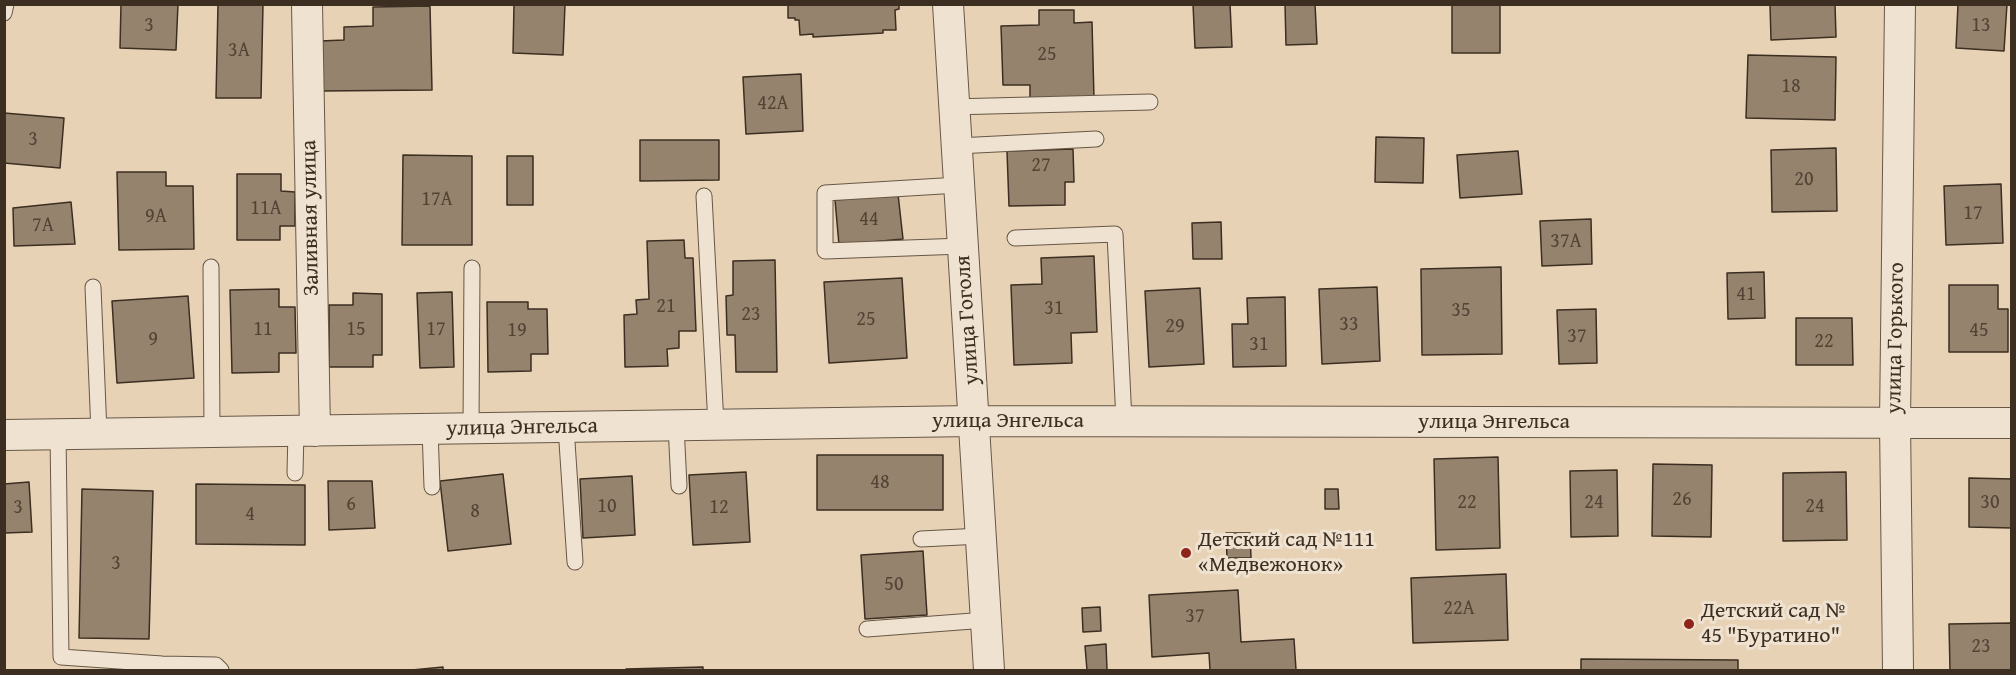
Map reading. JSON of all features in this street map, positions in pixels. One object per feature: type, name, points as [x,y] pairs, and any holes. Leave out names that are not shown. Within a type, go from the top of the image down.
[{"type":"street","name":"Заливная улица","points":[[305,431],[307,4]]},
{"type":"street","name":"улица Гоголя","points":[[948,4],[952,107],[957,146],[989,670]]},
{"type":"street","name":"улица Горького","points":[[1898,670],[1895,422],[1900,4]]},
{"type":"street","name":"улица Энгельса","points":[[4,435],[974,421],[2012,423]]},
{"type":"lane","points":[[4,13],[6,4]]},
{"type":"lane","points":[[952,107],[1150,102]]},
{"type":"lane","points":[[957,146],[1096,139]]},
{"type":"lane","points":[[959,185],[825,193],[825,251],[963,246]]},
{"type":"lane","points":[[704,196],[716,425]]},
{"type":"lane","points":[[1015,238],[1115,234],[1124,421]]},
{"type":"lane","points":[[211,267],[212,432]]},
{"type":"lane","points":[[471,429],[472,268]]},
{"type":"lane","points":[[93,287],[99,434]]},
{"type":"lane","points":[[676,425],[679,486]]},
{"type":"lane","points":[[566,427],[575,562]]},
{"type":"lane","points":[[430,429],[432,487]]},
{"type":"lane","points":[[295,473],[305,431]]},
{"type":"lane","points":[[58,434],[61,657],[216,665],[221,670]]},
{"type":"lane","points":[[921,539],[981,536]]},
{"type":"lane","points":[[867,629],[986,620]]},
{"type":"building","points":[[121,4],[178,4],[176,50],[120,48]]},
{"type":"building","points":[[218,4],[263,4],[261,98],[216,98]]},
{"type":"building","points":[[514,4],[565,4],[563,55],[513,53]]},
{"type":"building","points":[[788,4],[899,4],[899,9],[895,10],[896,30],[883,30],[883,33],[813,37],[813,34],[800,35],[799,20],[788,18]]},
{"type":"building","points":[[1193,4],[1230,4],[1232,47],[1195,48]]},
{"type":"building","points":[[1285,4],[1315,4],[1317,44],[1286,45]]},
{"type":"building","points":[[1452,4],[1500,4],[1500,53],[1452,53]]},
{"type":"building","points":[[1770,4],[1835,4],[1836,37],[1771,40]]},
{"type":"building","points":[[1958,4],[2007,4],[2004,51],[1956,48]]},
{"type":"building","points":[[430,6],[432,90],[321,91],[320,41],[344,40],[344,27],[373,26],[373,7]]},
{"type":"building","points":[[1039,10],[1074,10],[1074,23],[1092,22],[1094,99],[1030,101],[1030,85],[1003,85],[1001,26],[1039,25]]},
{"type":"building","points":[[1748,55],[1836,57],[1835,120],[1746,118]]},
{"type":"building","points":[[801,74],[803,131],[746,134],[743,77]]},
{"type":"building","points":[[4,113],[64,118],[60,168],[4,163]]},
{"type":"building","points":[[1376,137],[1424,138],[1423,183],[1375,182]]},
{"type":"building","points":[[640,140],[719,140],[719,180],[640,181]]},
{"type":"building","points":[[1836,148],[1837,211],[1772,212],[1771,150]]},
{"type":"building","points":[[1073,149],[1074,182],[1065,182],[1065,205],[1009,206],[1007,151]]},
{"type":"building","points":[[1518,151],[1522,194],[1460,198],[1457,155]]},
{"type":"building","points":[[403,155],[472,156],[472,245],[402,245]]},
{"type":"building","points":[[507,156],[533,156],[533,205],[507,205]]},
{"type":"building","points":[[117,172],[166,172],[166,186],[193,186],[194,249],[119,250]]},
{"type":"building","points":[[237,174],[281,174],[281,191],[295,192],[295,226],[280,226],[280,240],[237,240]]},
{"type":"building","points":[[2001,184],[2003,243],[1946,245],[1944,186]]},
{"type":"building","points":[[898,194],[903,239],[839,245],[835,200]]},
{"type":"building","points":[[71,202],[75,244],[14,246],[13,208]]},
{"type":"building","points":[[1591,219],[1592,264],[1542,266],[1540,221]]},
{"type":"building","points":[[1221,222],[1222,259],[1193,259],[1192,223]]},
{"type":"building","points":[[684,240],[685,258],[693,258],[696,331],[679,331],[679,348],[667,349],[668,366],[625,367],[624,315],[637,314],[636,300],[649,299],[647,241]]},
{"type":"building","points":[[1094,256],[1097,332],[1071,333],[1072,363],[1014,365],[1011,285],[1042,284],[1041,258]]},
{"type":"building","points":[[775,260],[777,372],[736,372],[735,335],[727,335],[726,296],[733,295],[733,261]]},
{"type":"building","points":[[1501,267],[1502,354],[1422,355],[1421,269]]},
{"type":"building","points":[[1764,272],[1765,318],[1728,319],[1727,273]]},
{"type":"building","points":[[902,278],[907,358],[829,363],[824,282]]},
{"type":"building","points":[[1949,285],[1998,285],[1998,309],[2008,309],[2008,352],[1949,352]]},
{"type":"building","points":[[1377,287],[1380,361],[1322,364],[1319,289]]},
{"type":"building","points":[[1200,288],[1204,364],[1149,367],[1145,291]]},
{"type":"building","points":[[279,289],[279,307],[295,307],[296,353],[279,353],[279,372],[232,373],[230,290]]},
{"type":"building","points":[[452,292],[454,367],[420,368],[417,293]]},
{"type":"building","points":[[353,293],[382,294],[382,355],[373,355],[373,367],[329,367],[329,305],[353,305]]},
{"type":"building","points":[[188,296],[194,378],[117,383],[112,301]]},
{"type":"building","points":[[1285,297],[1286,366],[1233,367],[1232,324],[1248,324],[1247,298]]},
{"type":"building","points":[[487,302],[528,302],[528,309],[547,309],[548,354],[531,354],[531,371],[488,372]]},
{"type":"building","points":[[1596,309],[1597,363],[1559,364],[1557,310]]},
{"type":"building","points":[[1796,318],[1852,318],[1853,365],[1796,365]]},
{"type":"building","points":[[817,455],[943,455],[943,510],[817,510]]},
{"type":"building","points":[[1498,457],[1500,548],[1436,550],[1434,459]]},
{"type":"building","points":[[1653,464],[1712,465],[1711,537],[1652,536]]},
{"type":"building","points":[[1617,470],[1618,536],[1571,537],[1570,471]]},
{"type":"building","points":[[746,472],[750,542],[693,545],[689,475]]},
{"type":"building","points":[[1846,472],[1847,540],[1783,541],[1783,473]]},
{"type":"building","points":[[503,474],[511,544],[448,551],[440,481]]},
{"type":"building","points":[[632,476],[635,535],[583,538],[580,479]]},
{"type":"building","points":[[1969,478],[2012,479],[2012,528],[1969,527]]},
{"type":"building","points":[[328,481],[372,481],[375,528],[329,530]]},
{"type":"building","points":[[29,482],[32,532],[4,533],[4,484]]},
{"type":"building","points":[[196,484],[305,485],[305,545],[196,544]]},
{"type":"building","points":[[82,489],[153,491],[149,639],[79,638]]},
{"type":"building","points":[[1325,489],[1338,489],[1339,509],[1325,509]]},
{"type":"building","points":[[1226,533],[1250,533],[1251,558],[1227,558]]},
{"type":"building","points":[[923,551],[927,615],[865,619],[861,555]]},
{"type":"building","points":[[1506,574],[1508,640],[1413,643],[1411,578]]},
{"type":"building","points":[[1238,590],[1241,642],[1294,639],[1296,670],[1210,670],[1209,653],[1152,657],[1149,595]]},
{"type":"building","points":[[1100,607],[1101,631],[1083,632],[1082,608]]},
{"type":"building","points":[[2012,623],[2012,670],[1950,670],[1949,624]]},
{"type":"building","points":[[1106,644],[1107,670],[1087,670],[1085,646]]},
{"type":"building","points":[[1581,659],[1738,660],[1738,670],[1581,670]]},
{"type":"building","points":[[443,667],[443,670],[412,670]]},
{"type":"building","points":[[703,667],[703,670],[626,670],[626,669]]},
{"type":"place","name":"Детский сад №111 «Медвежонок»","points":[[1186,553]]},
{"type":"place","name":"Детский сад № 45 \"Буратино\"","points":[[1689,624]]}]
